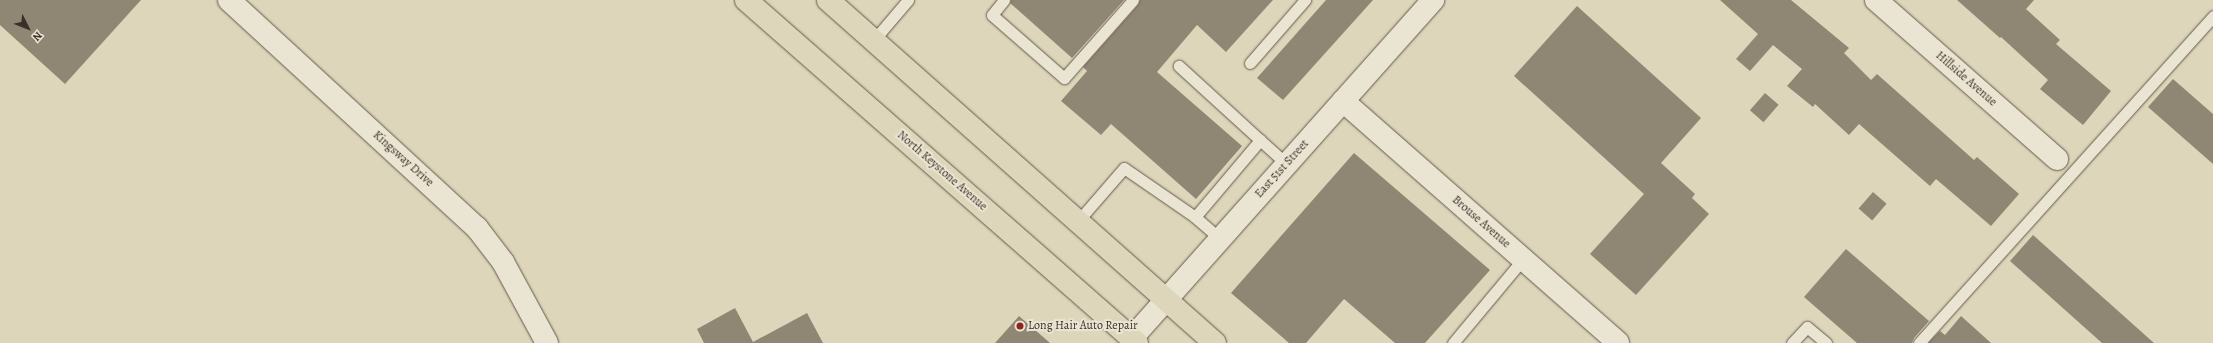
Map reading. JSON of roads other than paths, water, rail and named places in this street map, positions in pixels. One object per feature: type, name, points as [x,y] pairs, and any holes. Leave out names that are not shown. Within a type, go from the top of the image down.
[{"type":"main road","name":"North Keystone Avenue","points":[[746,0],[1134,341]]},
{"type":"main road","points":[[828,0],[1215,343]]},
{"type":"street","name":"Kingsway Drive","points":[[229,0],[477,228],[503,262],[547,343]]},
{"type":"street","name":"East 51st Street","points":[[1134,341],[1166,299],[1433,0]]},
{"type":"street","name":"Hillside Avenue","points":[[1876,0],[2057,159]]},
{"type":"street","name":"Brouse Avenue","points":[[1343,101],[1618,343]]},
{"type":"lane","points":[[1004,0],[992,14],[1064,78],[1133,0]]},
{"type":"lane","points":[[873,40],[906,1]]},
{"type":"lane","points":[[1250,63],[1300,2]]},
{"type":"lane","points":[[1918,343],[2213,16]]},
{"type":"lane","points":[[1179,66],[1288,164]]},
{"type":"lane","points":[[1195,217],[1260,140]]},
{"type":"lane","points":[[1078,221],[1124,168],[1195,217],[1220,239]]},
{"type":"lane","points":[[1453,343],[1523,259]]},
{"type":"lane","points":[[1792,343],[1807,327],[1826,343]]},
{"type":"place","name":"Long Hair Auto Repair","points":[[1020,326]]}]
